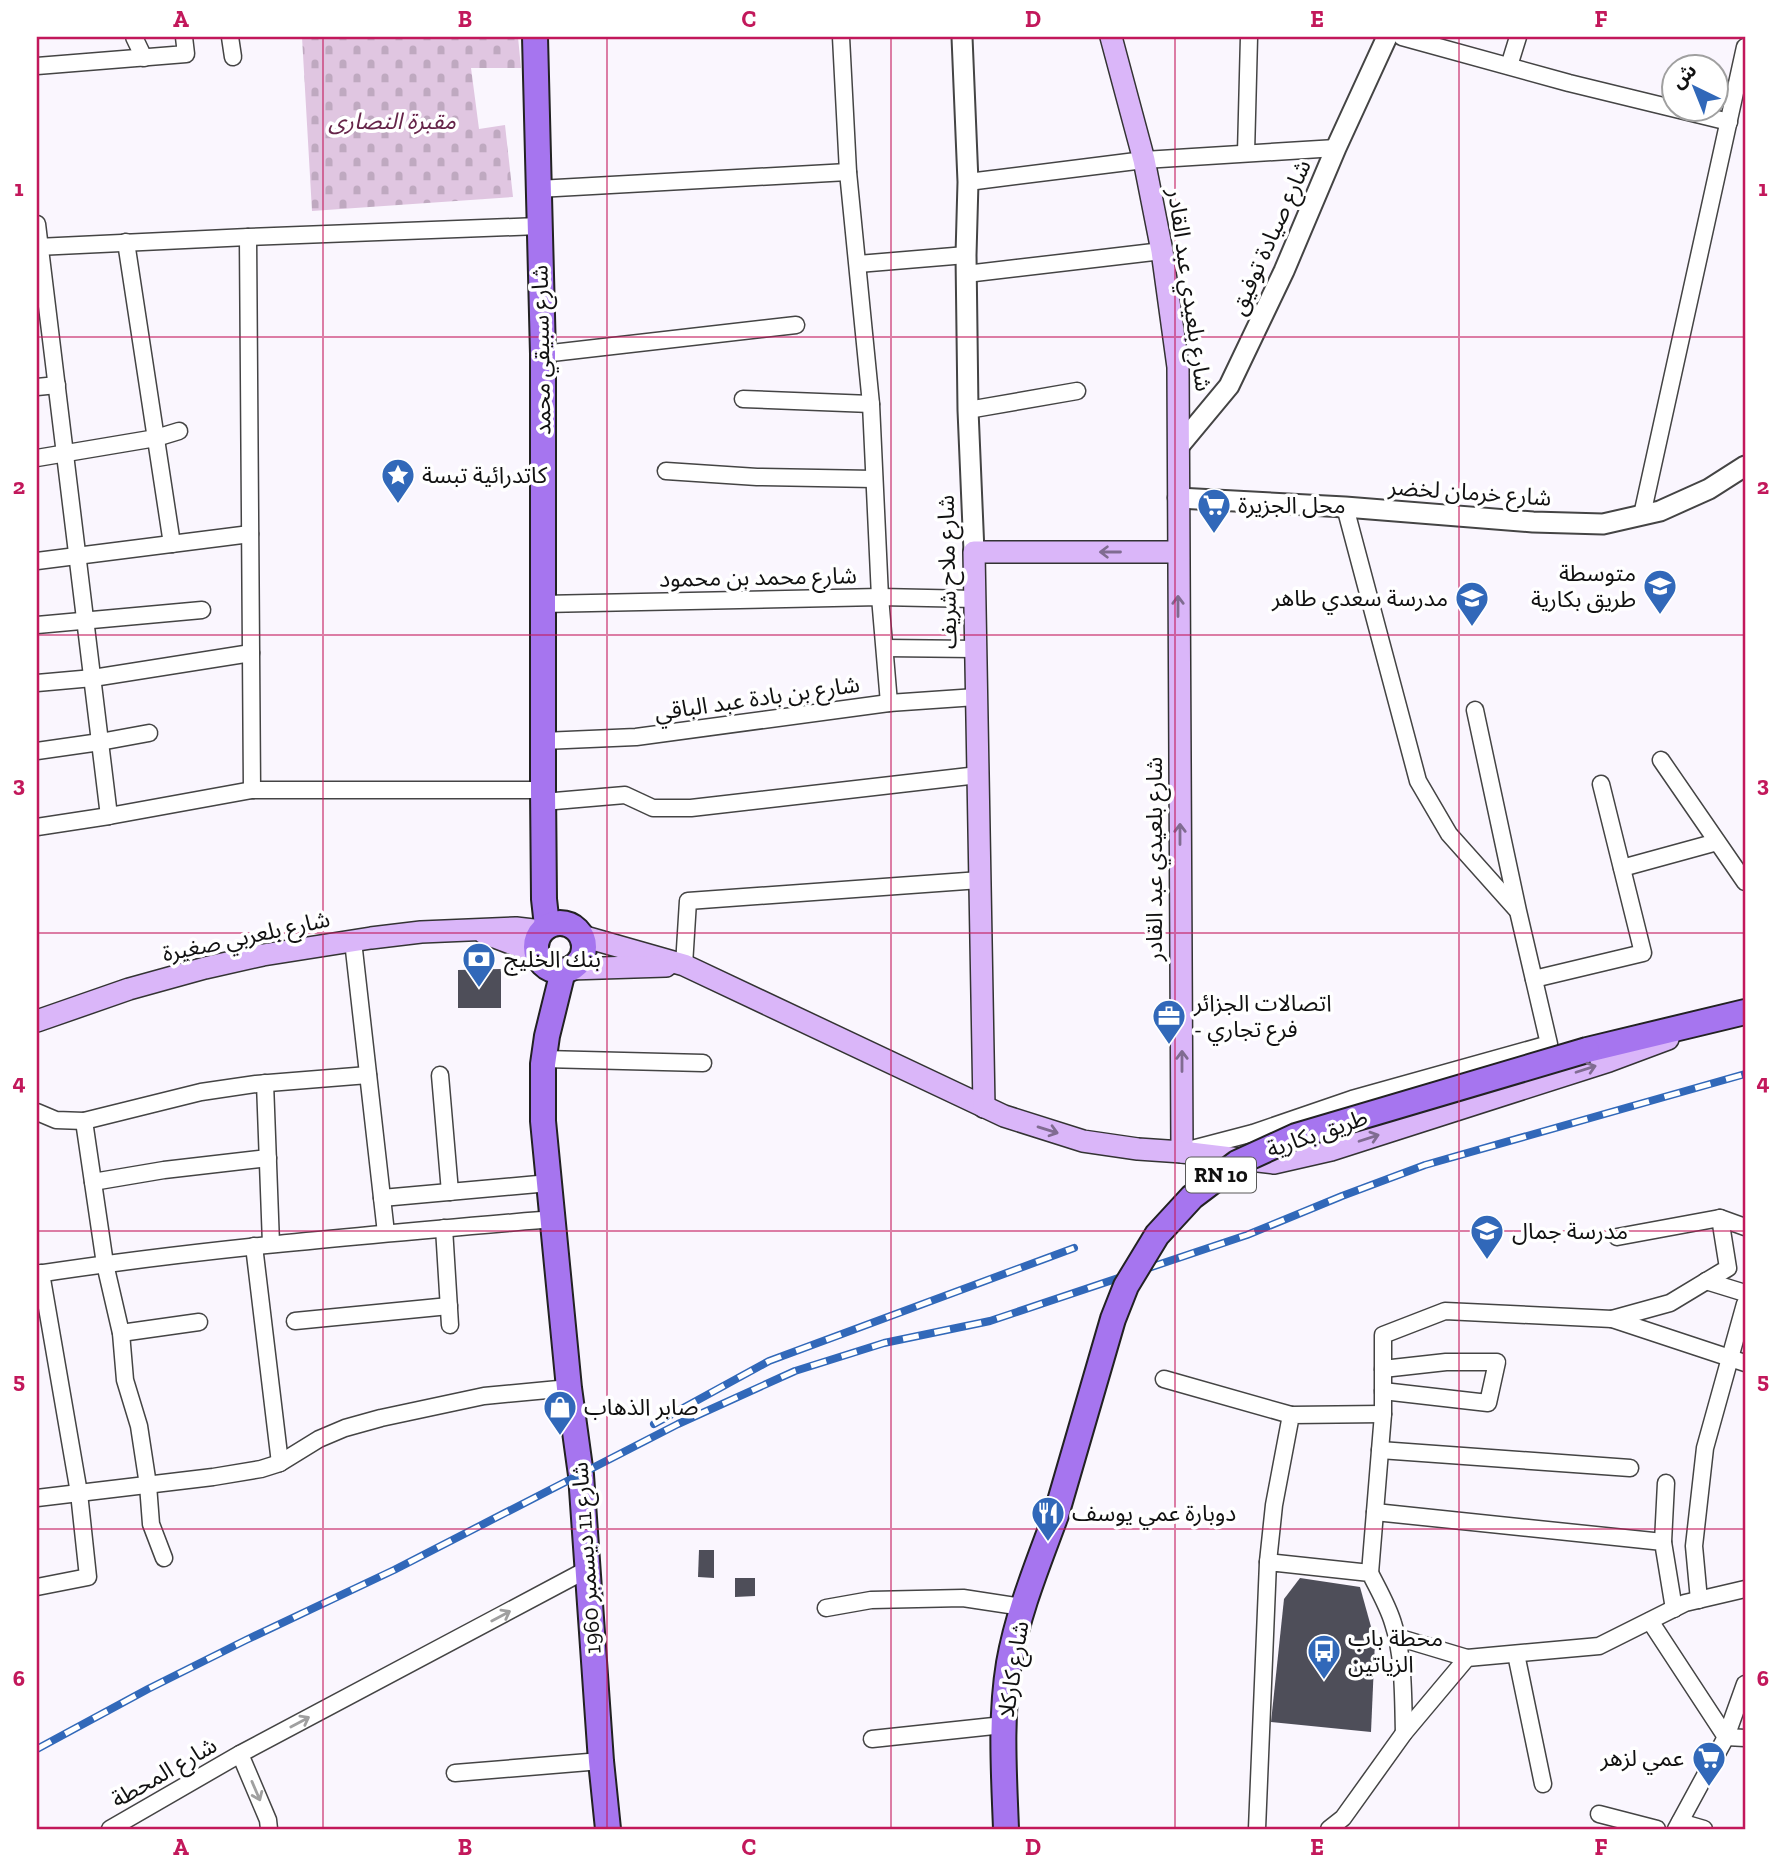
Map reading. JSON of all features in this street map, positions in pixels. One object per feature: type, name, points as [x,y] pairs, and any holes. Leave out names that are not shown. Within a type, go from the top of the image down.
[{"type":"main road","name":"شارع سبيقي محمد","points":[[535,37],[542,354],[544,899],[541,943]]},
{"type":"main road","name":"شارع بلعيدي عبد القادر","points":[[1111,37],[1144,160],[1162,251],[1178,367],[1182,1152]]},
{"type":"main road","points":[[974,552],[1178,552]]},
{"type":"main road","name":"شارع ملاح شريف","points":[[974,552],[984,1107]]},
{"type":"main road","points":[[544,874],[580,932],[585,951],[577,965],[567,970]]},
{"type":"main road","points":[[684,965],[550,969],[541,943],[561,922],[572,925],[580,932],[684,965],[1004,1116],[1083,1141],[1274,1163],[1331,1150],[1609,1061],[1662,1042],[1705,1022]]},
{"type":"main road","name":"شارع بلعربي صغيرة","points":[[37,1021],[130,989],[205,968],[264,955],[353,941],[421,932],[516,928],[541,943]]},
{"type":"main road","name":"شارع 11 ديسمبر 1960","points":[[541,943],[546,1048],[543,1121],[569,1388],[581,1475],[586,1570],[608,1829]]},
{"type":"main road","name":"شارع 11 ديسمبر 1960","points":[[546,1048],[567,970]]},
{"type":"main road","name":"RN 10","points":[[1705,1022],[1745,1012]]},
{"type":"main road","name":"طريق بكارية","points":[[1056,1515],[1113,1319],[1126,1286],[1157,1234],[1192,1196],[1237,1163],[1296,1136],[1587,1049],[1705,1022]]},
{"type":"main road","name":"شارع كاركلا","points":[[1006,1829],[1003,1725],[1009,1663],[1023,1607],[1056,1515]]},
{"type":"street","points":[[134,37],[144,58]]},
{"type":"street","points":[[37,66],[186,54],[184,37]]},
{"type":"street","points":[[230,37],[233,57]]},
{"type":"street","points":[[841,37],[848,172],[871,404],[888,704]]},
{"type":"street","name":"شارع ملاح شريف","points":[[962,37],[968,183],[968,410],[974,552]]},
{"type":"street","points":[[1246,153],[1249,37]]},
{"type":"street","name":"شارع صيادة توفيق","points":[[1180,445],[1229,386],[1284,271],[1387,37]]},
{"type":"street","points":[[1402,37],[1660,105]]},
{"type":"street","points":[[1509,66],[1518,37]]},
{"type":"street","points":[[1730,117],[1745,47]]},
{"type":"street","points":[[1642,515],[1729,122]]},
{"type":"street","points":[[968,183],[1144,160],[1336,148]]},
{"type":"street","points":[[538,189],[848,172]]},
{"type":"street","points":[[37,225],[43,313],[57,385],[109,816]]},
{"type":"street","points":[[39,247],[540,226]]},
{"type":"street","points":[[248,237],[252,790]]},
{"type":"street","points":[[126,242],[172,544]]},
{"type":"street","points":[[858,264],[966,264],[1162,251]]},
{"type":"street","points":[[542,354],[796,325]]},
{"type":"street","points":[[37,387],[57,385]]},
{"type":"street","points":[[968,410],[1077,391]]},
{"type":"street","points":[[743,399],[871,404]]},
{"type":"street","points":[[37,458],[156,438],[179,431]]},
{"type":"street","name":"شارع خرمان لخضر","points":[[1178,498],[1345,507],[1533,522],[1603,524],[1660,511],[1709,489],[1745,466]]},
{"type":"street","points":[[666,471],[757,477],[874,479]]},
{"type":"street","points":[[1345,507],[1418,781],[1449,834],[1518,911]]},
{"type":"street","points":[[37,561],[250,534]]},
{"type":"street","name":"شارع محمد بن محمود","points":[[542,604],[880,597],[975,599]]},
{"type":"street","points":[[37,625],[202,610]]},
{"type":"street","points":[[885,648],[975,649]]},
{"type":"street","points":[[37,683],[93,678],[251,653]]},
{"type":"street","name":"شارع بن بادة عبد الباقي","points":[[543,741],[636,737],[888,704],[976,696]]},
{"type":"street","points":[[1182,1152],[1253,1133],[1352,1099],[1549,1044],[1475,710]]},
{"type":"street","points":[[37,751],[149,733]]},
{"type":"street","points":[[1661,760],[1745,882]]},
{"type":"street","points":[[37,827],[252,790],[625,795],[653,808],[691,808],[978,775]]},
{"type":"street","points":[[1534,979],[1643,953],[1601,784]]},
{"type":"street","points":[[1622,868],[1717,842]]},
{"type":"street","points":[[684,965],[688,901],[980,880]]},
{"type":"street","points":[[353,941],[386,1233]]},
{"type":"street","points":[[546,1048],[703,1063]]},
{"type":"street","points":[[37,1112],[56,1120],[85,1121],[201,1093],[265,1083],[368,1075]]},
{"type":"street","points":[[440,1075],[450,1192]]},
{"type":"street","points":[[265,1083],[268,1158],[262,1245],[280,1463]]},
{"type":"street","points":[[85,1121],[105,1264],[121,1333],[125,1380],[138,1426],[148,1485],[151,1524],[164,1558]]},
{"type":"street","points":[[93,1182],[164,1170],[268,1158]]},
{"type":"street","points":[[382,1198],[549,1184]]},
{"type":"street","points":[[1612,1319],[1670,1303],[1728,1268],[1720,1218]]},
{"type":"street","points":[[1617,1237],[1720,1218],[1745,1227]]},
{"type":"street","points":[[37,1587],[88,1577],[79,1493],[39,1274],[262,1245],[552,1219]]},
{"type":"street","points":[[444,1228],[450,1325]]},
{"type":"street","points":[[1706,1281],[1745,1293]]},
{"type":"street","points":[[1699,1600],[1694,1546],[1705,1448],[1738,1360],[1745,1304]]},
{"type":"street","points":[[295,1321],[449,1306]]},
{"type":"street","points":[[1404,1733],[1397,1637],[1393,1622],[1370,1573],[1383,1415],[1383,1335],[1445,1311],[1612,1319],[1738,1360]]},
{"type":"street","points":[[121,1333],[199,1322]]},
{"type":"street","points":[[1383,1369],[1447,1362],[1497,1362],[1488,1403],[1383,1391]]},
{"type":"street","points":[[1164,1379],[1291,1415],[1383,1415]]},
{"type":"street","points":[[37,1498],[213,1478],[261,1469],[280,1463],[328,1435],[381,1418],[484,1396],[569,1388]]},
{"type":"street","points":[[1257,1829],[1268,1562],[1274,1505],[1291,1415]]},
{"type":"street","points":[[1380,1450],[1630,1468]]},
{"type":"street","points":[[1666,1483],[1662,1542],[1674,1609]]},
{"type":"street","points":[[1375,1512],[1662,1542]]},
{"type":"street","points":[[1268,1562],[1370,1573]]},
{"type":"street","name":"شارع المحطة","points":[[110,1829],[240,1754],[586,1570]]},
{"type":"street","points":[[1397,1637],[1467,1658],[1599,1646],[1685,1603],[1745,1589]]},
{"type":"street","points":[[826,1608],[871,1600],[963,1598],[1023,1607]]},
{"type":"street","points":[[1650,1621],[1726,1737]]},
{"type":"street","points":[[1516,1654],[1543,1784]]},
{"type":"street","points":[[1329,1829],[1343,1818],[1404,1733],[1467,1658]]},
{"type":"street","points":[[1704,1829],[1678,1826],[1726,1737],[1745,1684]]},
{"type":"street","points":[[872,1739],[1003,1725]]},
{"type":"street","points":[[1726,1737],[1745,1738]]},
{"type":"street","points":[[240,1754],[270,1829]]},
{"type":"street","points":[[455,1773],[601,1761]]},
{"type":"street","points":[[1599,1814],[1657,1829]]},
{"type":"green space","name":"مقبرة النصارى","points":[[302,37],[518,37],[521,68],[471,68],[479,129],[505,125],[513,197],[312,211]]},
{"type":"building","name":"بنك الخليج","points":[[501,969],[501,1008],[458,1008],[458,970]]},
{"type":"building","points":[[699,1550],[714,1550],[714,1578],[698,1577]]},
{"type":"building","points":[[735,1578],[755,1578],[755,1596],[735,1597]]},
{"type":"building","name":"محطة باب الزياتين","points":[[1300,1578],[1360,1587],[1375,1641],[1371,1732],[1271,1722],[1284,1599]]},
{"type":"railway","points":[[37,1749],[148,1689],[394,1570],[678,1424],[795,1371],[884,1343],[990,1321],[1247,1235],[1425,1165],[1745,1074]]},
{"type":"railway","points":[[654,1424],[769,1361],[1074,1248]]},
{"type":"place","name":"كاتدرائية تبسة","points":[[398,505]]},
{"type":"place","name":"محل الجزيرة","points":[[1214,535]]},
{"type":"place","name":"متوسطة طريق بكارية","points":[[1660,616]]},
{"type":"place","name":"مدرسة سعدي طاهر","points":[[1472,628]]},
{"type":"place","name":"بنك الخليج","points":[[479,989]]},
{"type":"place","name":"اتصالات الجزائر - فرع تجاري","points":[[1169,1046]]},
{"type":"place","name":"مدرسة جمال","points":[[1487,1261]]},
{"type":"place","name":"صابر الذهاب","points":[[560,1437]]},
{"type":"place","name":"دوبارة عمي يوسف","points":[[1048,1543]]},
{"type":"place","name":"محطة باب الزياتين","points":[[1324,1681]]},
{"type":"place","name":"عمي لزهر","points":[[1709,1788]]}]
